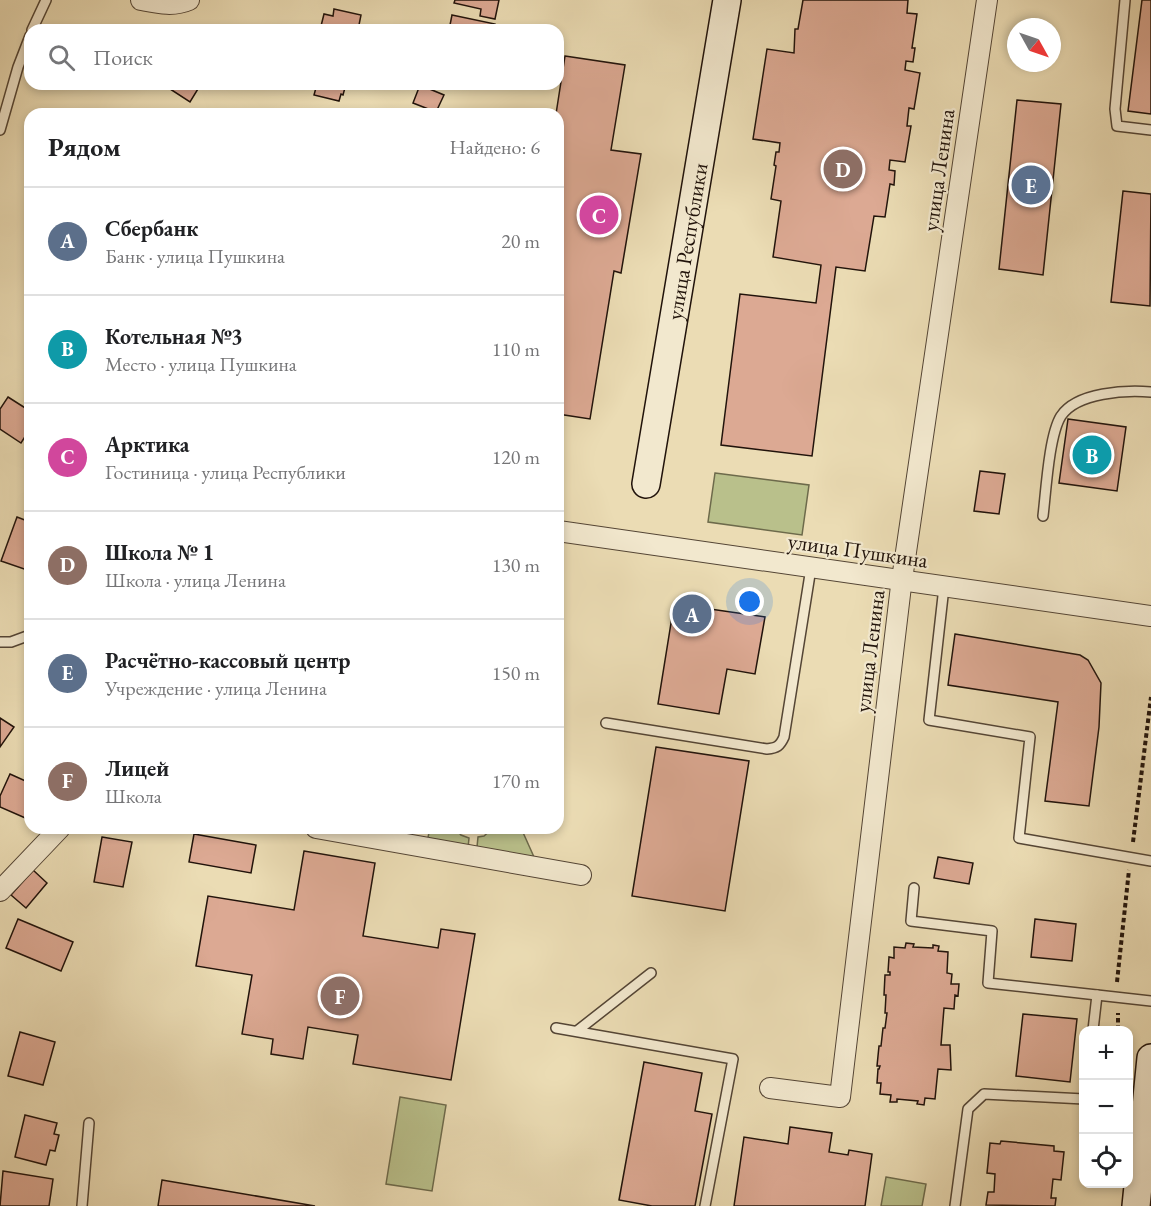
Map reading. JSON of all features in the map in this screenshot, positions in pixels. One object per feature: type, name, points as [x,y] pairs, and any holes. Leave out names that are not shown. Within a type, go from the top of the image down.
[{"type":"street","points":[[141,0],[161,4],[181,4],[189,0]]},
{"type":"street","name":"улица Республики","points":[[646,483],[727,0]]},
{"type":"street","name":"улица Ленина","points":[[770,1088],[840,1097],[902,581],[987,0]]},
{"type":"street","name":"улица Пушкина","points":[[564,532],[1151,616]]},
{"type":"street","points":[[0,891],[54,834]]},
{"type":"street","points":[[356,834],[581,875]]},
{"type":"street","points":[[1136,1206],[1151,1058]]},
{"type":"lane","points":[[35,24],[46,0]]},
{"type":"lane","points":[[1125,0],[1115,109],[1117,126],[1151,130]]},
{"type":"lane","points":[[0,130],[24,52]]},
{"type":"lane","points":[[1043,516],[1053,438],[1061,416],[1072,406],[1097,394],[1129,390],[1151,392]]},
{"type":"lane","points":[[606,723],[767,749],[776,748],[781,744],[784,736],[810,568]]},
{"type":"lane","points":[[945,586],[929,720],[1030,737],[1019,838],[1151,861]]},
{"type":"lane","points":[[0,642],[11,642],[24,637]]},
{"type":"lane","points":[[914,888],[911,921],[992,930],[988,983],[1151,1001]]},
{"type":"lane","points":[[577,1031],[651,973]]},
{"type":"lane","points":[[1093,1026],[1097,995]]},
{"type":"lane","points":[[556,1028],[733,1059],[705,1206]]},
{"type":"lane","points":[[955,1206],[968,1109],[984,1094],[1079,1099]]},
{"type":"lane","points":[[82,1206],[88,1123]]},
{"type":"green space","points":[[715,473],[809,485],[802,535],[708,522]]},
{"type":"green space","points":[[429,834],[460,834],[469,838],[468,848],[427,842]]},
{"type":"green space","points":[[486,834],[524,834],[534,857],[477,847],[478,837]]},
{"type":"green space","points":[[400,1097],[446,1105],[432,1191],[386,1184]]},
{"type":"green space","points":[[886,1177],[926,1184],[922,1206],[881,1206]]},
{"type":"building","points":[[455,0],[499,0],[495,19],[480,16],[481,9],[454,3]]},
{"type":"building","points":[[803,0],[908,0],[907,13],[917,14],[912,48],[915,48],[913,62],[906,61],[905,70],[920,73],[914,109],[909,108],[907,126],[911,126],[905,162],[890,160],[889,170],[895,171],[894,185],[890,184],[885,217],[874,216],[865,271],[836,267],[812,456],[721,445],[740,294],[816,303],[821,265],[773,257],[781,201],[771,199],[776,152],[779,152],[780,143],[753,139],[767,49],[794,53],[795,29],[798,29]]},
{"type":"building","points":[[1142,0],[1151,0],[1151,114],[1128,111]]},
{"type":"building","points":[[334,9],[361,15],[359,24],[322,24],[324,14],[333,16]]},
{"type":"building","points":[[452,15],[495,24],[450,24]]},
{"type":"building","points":[[565,56],[625,65],[611,150],[641,154],[621,273],[614,271],[590,419],[564,415],[564,108],[557,108],[560,90],[564,90]]},
{"type":"building","points":[[172,90],[197,90],[190,102]]},
{"type":"building","points":[[315,90],[344,90],[339,101],[314,95]]},
{"type":"building","points":[[418,90],[432,90],[444,95],[438,108],[426,108],[413,103]]},
{"type":"building","points":[[1017,100],[1061,104],[1043,275],[999,269]]},
{"type":"building","points":[[1123,191],[1151,194],[1150,306],[1111,302]]},
{"type":"building","points":[[8,397],[24,407],[24,438],[21,443],[0,429],[0,409]]},
{"type":"building","points":[[1068,419],[1126,427],[1117,491],[1059,483]]},
{"type":"building","points":[[980,471],[1005,474],[999,514],[974,511]]},
{"type":"building","points":[[17,517],[24,520],[24,569],[1,561]]},
{"type":"building","points":[[682,605],[765,617],[755,674],[727,669],[719,714],[658,704],[672,617]]},
{"type":"building","points":[[955,634],[1080,655],[1088,660],[1101,683],[1099,727],[1089,806],[1045,801],[1058,702],[948,685]]},
{"type":"building","points":[[0,718],[14,727],[0,747]]},
{"type":"building","points":[[656,747],[749,761],[725,911],[632,896]]},
{"type":"building","points":[[10,774],[24,780],[24,817],[0,807],[0,796]]},
{"type":"building","points":[[194,834],[256,845],[251,873],[189,862]]},
{"type":"building","points":[[102,837],[132,842],[123,887],[94,882]]},
{"type":"building","points":[[304,851],[375,863],[363,936],[438,948],[441,929],[475,934],[451,1080],[353,1064],[358,1035],[308,1027],[303,1059],[271,1054],[273,1039],[242,1034],[252,975],[196,966],[208,896],[294,910]]},
{"type":"building","points":[[938,857],[973,863],[969,884],[934,878]]},
{"type":"building","points":[[33,870],[47,883],[26,908],[11,895]]},
{"type":"building","points":[[18,919],[73,942],[61,971],[6,948]]},
{"type":"building","points":[[1035,919],[1076,924],[1072,961],[1031,957]]},
{"type":"building","points":[[906,943],[914,944],[913,947],[939,946],[938,951],[948,952],[947,973],[952,974],[951,984],[959,984],[954,1009],[944,1008],[941,1045],[950,1045],[951,1070],[938,1069],[935,1099],[925,1098],[924,1105],[917,1104],[918,1101],[897,1099],[897,1102],[890,1102],[891,1095],[880,1094],[881,1083],[877,1083],[880,1066],[877,1066],[879,1046],[881,1046],[887,1013],[885,1013],[886,995],[884,995],[885,975],[890,975],[888,972],[889,957],[894,958],[894,947],[905,948]]},
{"type":"building","points":[[1023,1014],[1077,1019],[1070,1082],[1016,1076]]},
{"type":"building","points":[[20,1032],[55,1042],[43,1085],[8,1076]]},
{"type":"building","points":[[644,1062],[702,1073],[695,1111],[712,1114],[695,1206],[652,1206],[619,1200]]},
{"type":"building","points":[[25,1115],[57,1123],[54,1134],[59,1135],[55,1151],[50,1150],[46,1165],[15,1157]]},
{"type":"building","points":[[790,1127],[832,1133],[829,1152],[848,1155],[849,1150],[872,1154],[865,1206],[734,1206],[744,1137],[788,1144]]},
{"type":"building","points":[[1001,1141],[1054,1146],[1054,1151],[1064,1152],[1061,1180],[1053,1179],[1051,1198],[1056,1198],[1055,1206],[986,1205],[988,1192],[994,1192],[995,1174],[987,1173],[990,1143],[1000,1144]]},
{"type":"building","points":[[3,1171],[53,1179],[49,1206],[0,1206]]},
{"type":"building","points":[[162,1180],[315,1206],[158,1206]]},
{"type":"place","name":"Школа № 1","points":[[843,169]]},
{"type":"place","name":"Расчётно-кассовый центр","points":[[1031,185]]},
{"type":"place","name":"Арктика","points":[[599,215]]},
{"type":"place","name":"Котельная №3","points":[[1092,455]]},
{"type":"place","name":"Сбербанк","points":[[692,614]]},
{"type":"place","name":"Лицей","points":[[340,996]]}]
